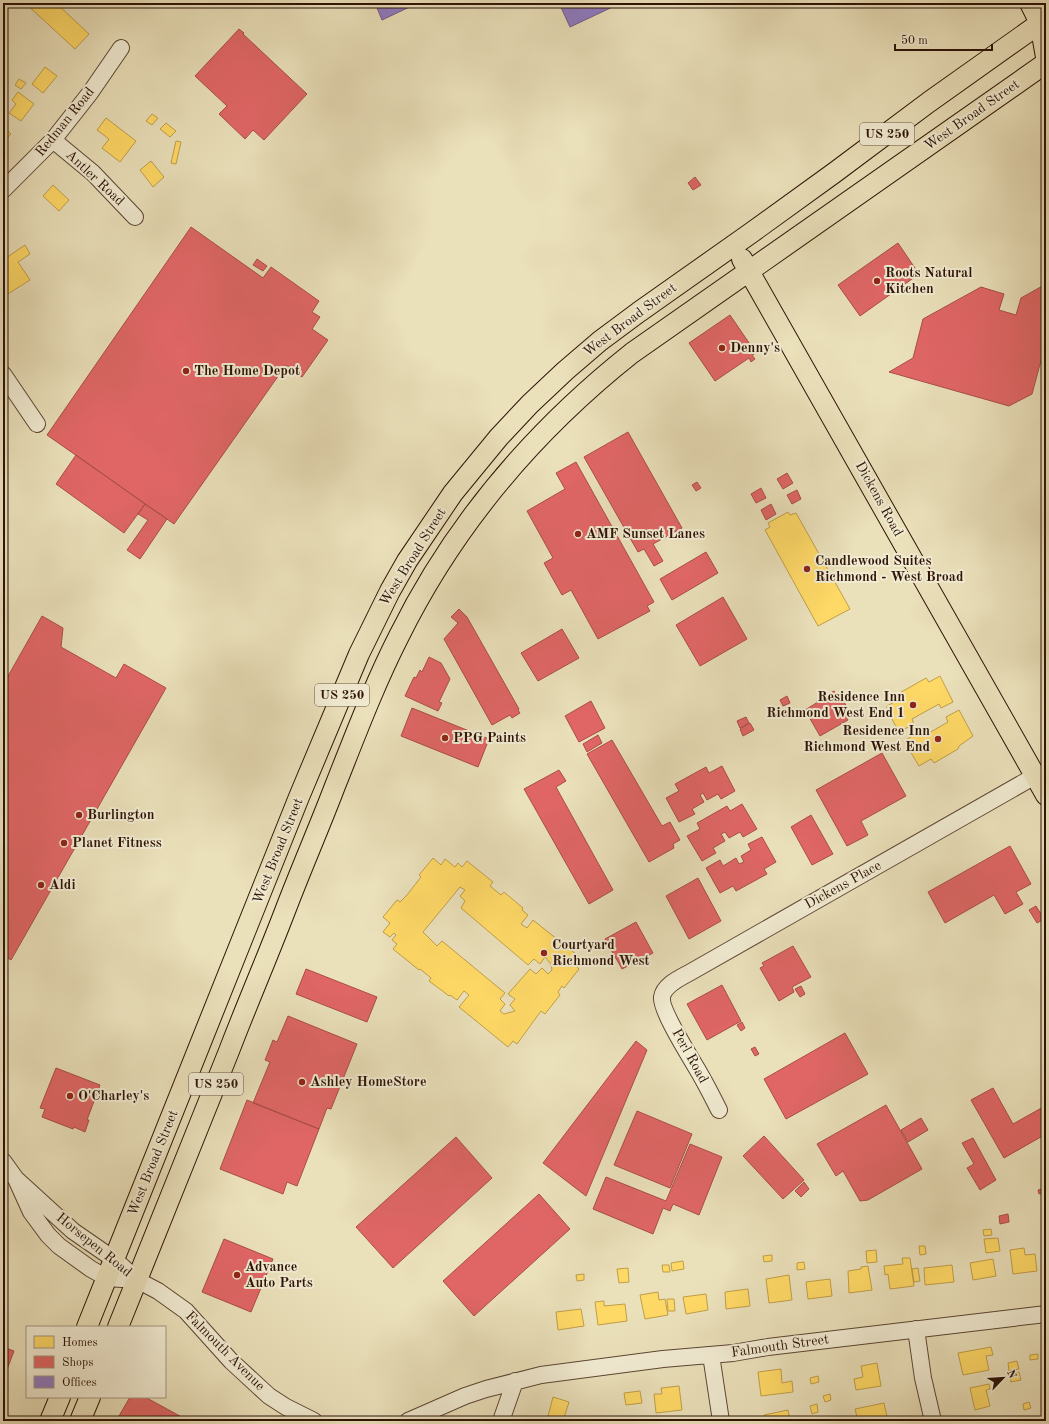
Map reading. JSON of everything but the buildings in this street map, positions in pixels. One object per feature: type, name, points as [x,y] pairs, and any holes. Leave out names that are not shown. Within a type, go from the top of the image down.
[{"type":"main road","points":[[1030,3],[1044,24],[1046,57]]},
{"type":"main road","name":"West Broad Street","points":[[87,1326],[315,759],[359,654],[390,591],[411,555],[439,513],[482,457],[530,404],[582,356],[639,312],[834,173],[929,102],[1044,24]]},
{"type":"main road","name":"West Broad Street","points":[[118,1326],[380,676],[414,607],[446,554],[476,511],[500,480],[550,426],[614,367],[646,342],[1046,63]]},
{"type":"main road","name":"Dickens Road","points":[[734,245],[1046,795]]},
{"type":"main road","points":[[315,759],[342,770]]},
{"type":"main road","points":[[50,1421],[60,1398]]},
{"type":"main road","points":[[80,1421],[90,1398]]},
{"type":"street","name":"Redman Road","points":[[3,190],[53,140],[90,93],[121,48]]},
{"type":"street","name":"Antler Road","points":[[53,140],[93,173],[135,217]]},
{"type":"street","points":[[3,374],[37,424]]},
{"type":"street","name":"Dickens Place","points":[[662,1002],[663,992],[674,982],[1035,776]]},
{"type":"street","name":"Perl Road","points":[[662,1002],[670,1021],[719,1110]]},
{"type":"street","name":"Horsepen Road","points":[[3,1161],[16,1179],[73,1231],[115,1260],[137,1280]]},
{"type":"street","name":"Horsepen Road","points":[[16,1179],[30,1212],[48,1235],[59,1246],[107,1278],[137,1280]]},
{"type":"street","name":"Falmouth Avenue","points":[[137,1280],[158,1291],[186,1311],[236,1366],[269,1396],[286,1407],[314,1421]]},
{"type":"street","name":"Falmouth Street","points":[[514,1381],[541,1375],[663,1359],[711,1355],[1046,1314]]},
{"type":"street","points":[[916,1329],[923,1378],[933,1421]]},
{"type":"street","points":[[711,1355],[721,1421]]},
{"type":"street","points":[[408,1421],[465,1396],[514,1381]]},
{"type":"street","points":[[501,1421],[514,1381]]},
{"type":"place","name":"Roots Natural Kitchen","points":[[877,281]]},
{"type":"place","name":"Denny's","points":[[722,348]]},
{"type":"place","name":"The Home Depot","points":[[186,371]]},
{"type":"place","name":"AMF Sunset Lanes","points":[[578,534]]},
{"type":"place","name":"Candlewood Suites Richmond - West Broad","points":[[807,569]]},
{"type":"place","name":"Residence Inn Richmond West End 1","points":[[913,705]]},
{"type":"place","name":"PPG Paints","points":[[445,738]]},
{"type":"place","name":"Residence Inn Richmond West End","points":[[938,739]]},
{"type":"place","name":"Burlington","points":[[79,815]]},
{"type":"place","name":"Planet Fitness","points":[[64,843]]},
{"type":"place","name":"Aldi","points":[[41,885]]},
{"type":"place","name":"Courtyard Richmond West","points":[[544,953]]},
{"type":"place","name":"Ashley HomeStore","points":[[302,1082]]},
{"type":"place","name":"O'Charley's","points":[[70,1096]]},
{"type":"place","name":"Advance Auto Parts","points":[[237,1275]]}]
